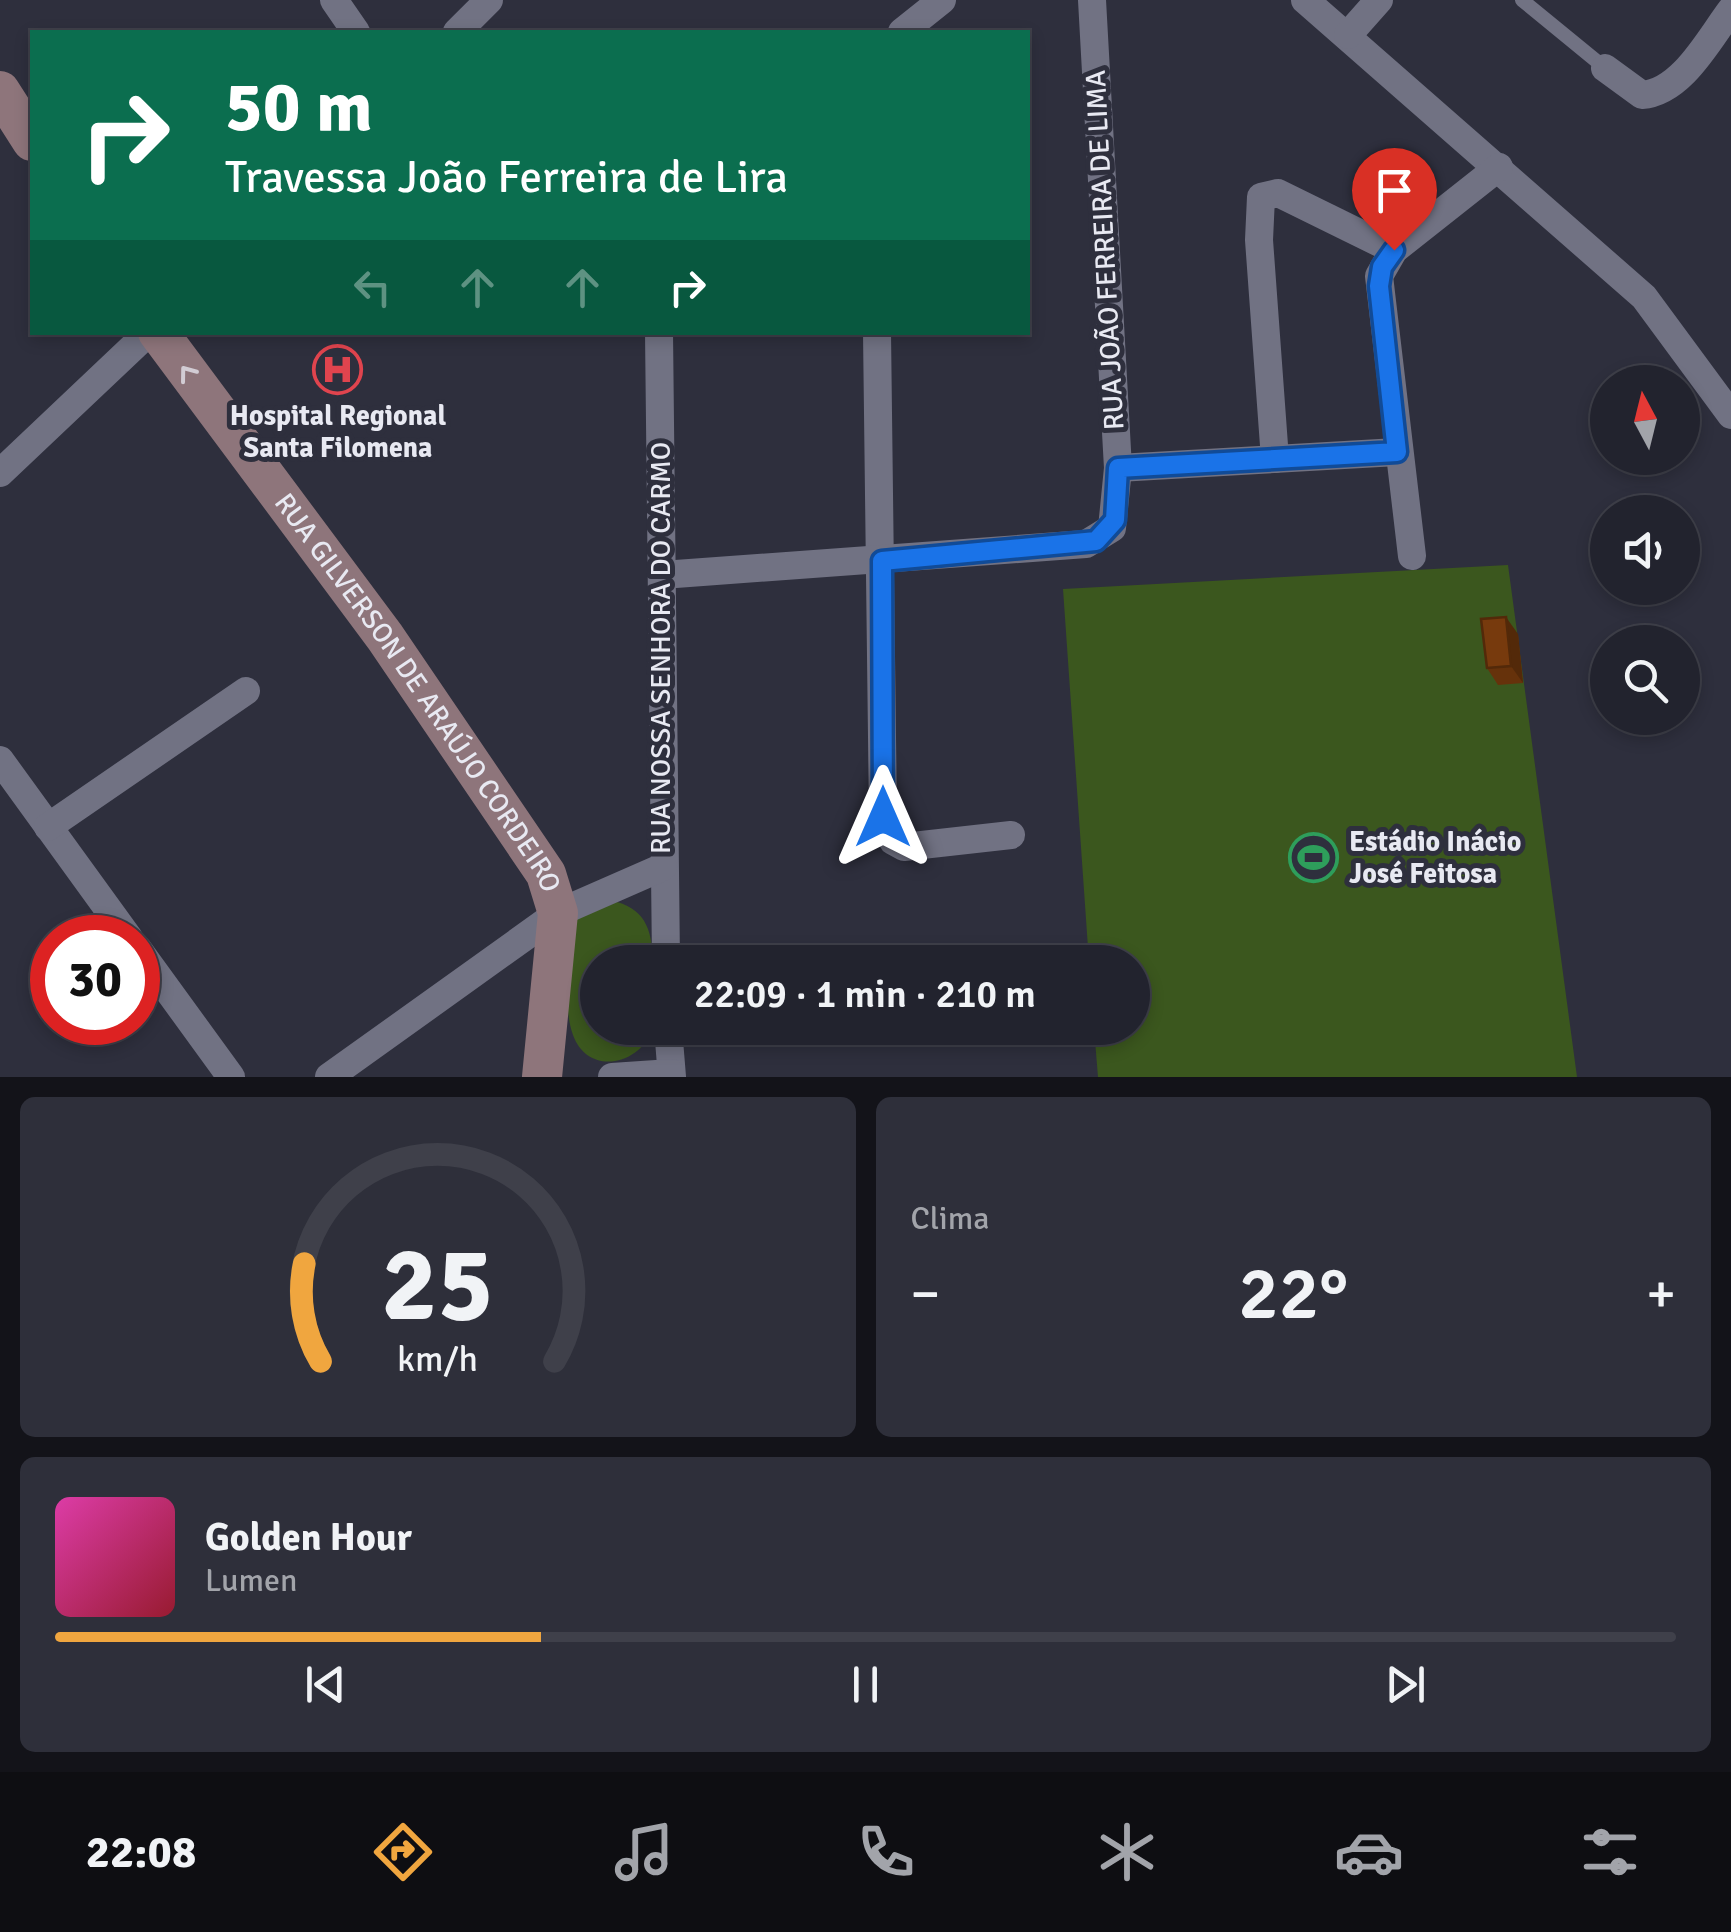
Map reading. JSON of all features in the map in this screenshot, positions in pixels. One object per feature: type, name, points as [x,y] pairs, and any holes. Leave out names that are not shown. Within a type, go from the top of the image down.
[{"type":"main road","points":[[0,91],[30,138]]},
{"type":"main road","name":"RUA GILVERSON DE ARAÚJO CORDEIRO","points":[[160,335],[385,638],[546,874],[558,913]]},
{"type":"main road","points":[[542,1077],[558,913]]},
{"type":"street","points":[[334,0],[355,30]]},
{"type":"street","points":[[459,30],[489,0]]},
{"type":"street","points":[[904,30],[942,0]]},
{"type":"street","name":"RUA JOÃO FERREIRA DE LIMA","points":[[882,561],[1086,544],[1105,535],[1115,520],[1118,468],[1092,0]]},
{"type":"street","points":[[1305,0],[1644,297],[1731,415]]},
{"type":"street","points":[[1348,34],[1379,0]]},
{"type":"street","points":[[1605,68],[1642,95],[1661,92],[1682,73],[1731,10]]},
{"type":"street","points":[[1412,556],[1379,286],[1382,267],[1394,250],[1499,167]]},
{"type":"street","points":[[1275,459],[1259,240],[1261,196],[1278,194],[1394,250]]},
{"type":"street","points":[[0,473],[146,335]]},
{"type":"street","name":"RUA NOSSA SENHORA DO CARMO","points":[[659,335],[665,945]]},
{"type":"street","points":[[877,335],[883,817],[893,841],[904,847],[1011,835]]},
{"type":"street","points":[[1118,468],[1397,452]]},
{"type":"street","points":[[662,575],[882,561]]},
{"type":"street","points":[[48,827],[246,692]]},
{"type":"street","points":[[0,760],[112,915]]},
{"type":"street","points":[[329,1077],[558,913],[663,867]]},
{"type":"street","points":[[160,979],[231,1077]]},
{"type":"street","points":[[612,1077],[672,1075],[669,1045]]},
{"type":"lane","points":[[1522,0],[1605,68]]},
{"type":"green space","name":"Estádio Inácio José Feitosa","points":[[1508,565],[1577,1077],[1098,1077],[1095,1045],[1150,1045],[1150,945],[1088,945],[1063,589]]},
{"type":"green space","points":[[617,902],[636,911],[646,925],[651,945],[580,945],[580,1045],[643,1045],[626,1058],[602,1061],[590,1057],[580,1048],[573,1035],[568,977],[577,919]]},
{"type":"building","points":[[1506,617],[1511,666],[1487,668],[1481,619]]},
{"type":"place","name":"Hospital Regional Santa Filomena","points":[[338,369]]},
{"type":"place","name":"Estádio Inácio José Feitosa","points":[[1314,858]]},
{"type":"route","points":[[883,817],[882,561],[1096,541],[1112,528],[1115,520],[1118,468],[1397,452],[1379,286],[1382,267],[1394,250]]}]
